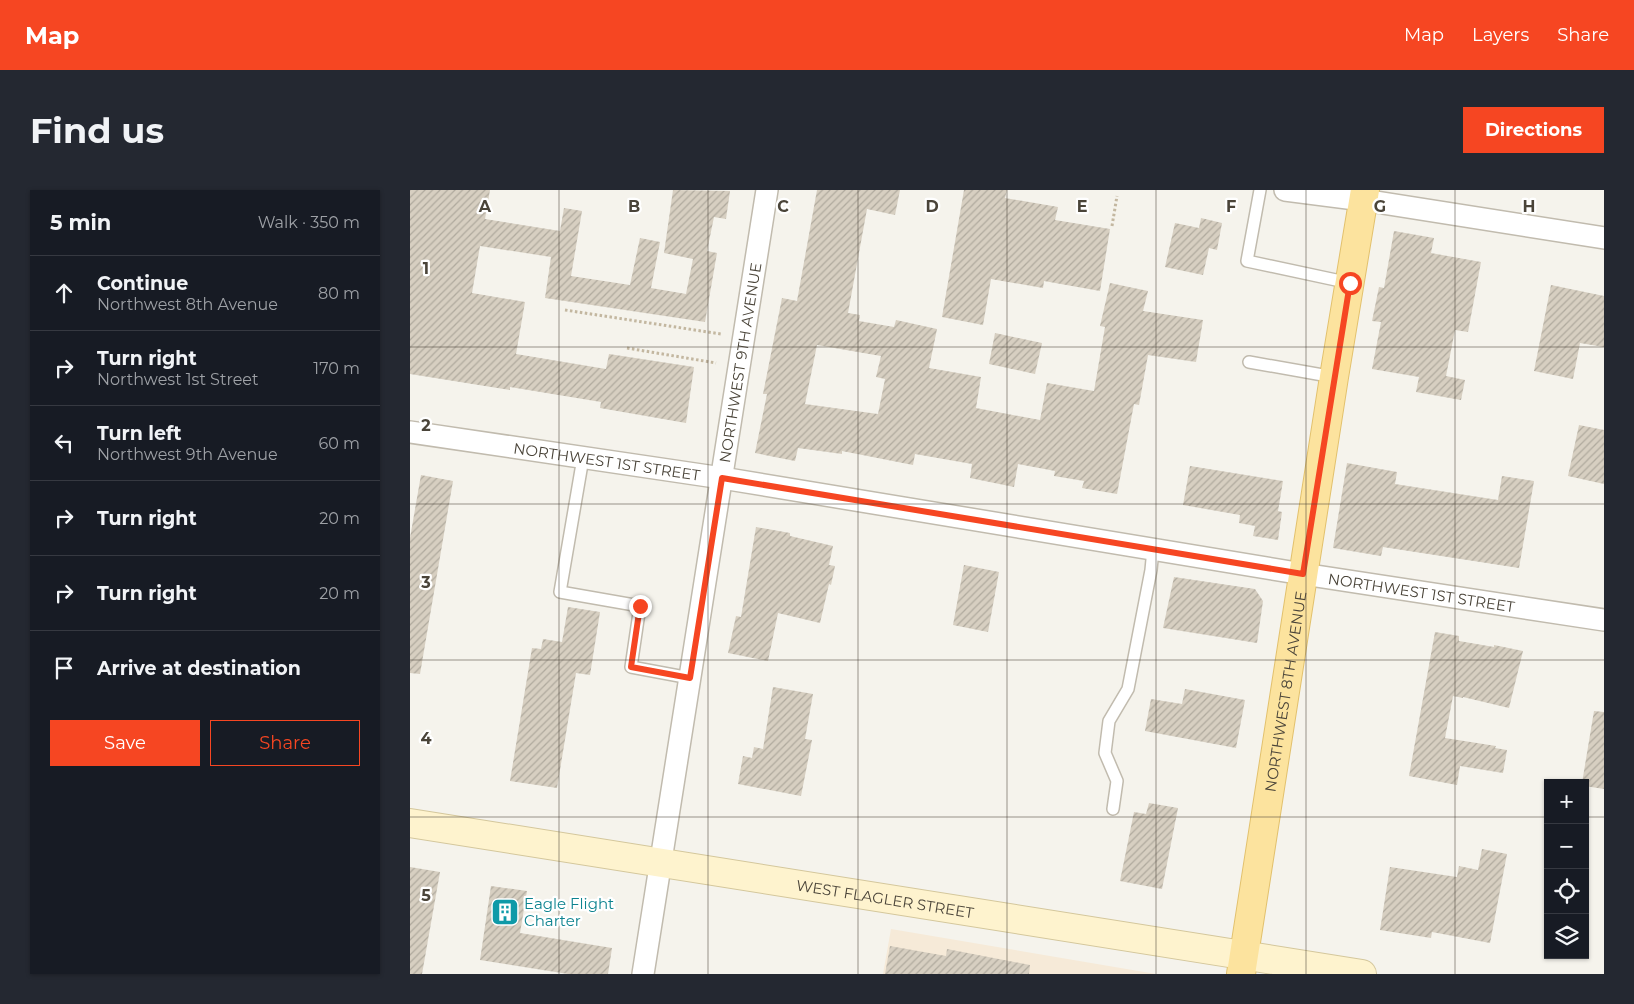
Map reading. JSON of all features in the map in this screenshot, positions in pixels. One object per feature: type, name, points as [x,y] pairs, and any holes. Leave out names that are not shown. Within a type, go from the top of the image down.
[{"type":"main road","name":"NORTHWEST 8TH AVENUE","points":[[1242,964],[1364,195]]},
{"type":"main road","name":"WEST FLAGLER STREET","points":[[410,822],[660,862],[1242,964],[1355,973]]},
{"type":"street","name":"NORTHWEST 9TH AVENUE","points":[[643,974],[767,190]]},
{"type":"street","points":[[1285,190],[1364,195],[1604,238]]},
{"type":"street","name":"NORTHWEST 1ST STREET","points":[[410,432],[722,478],[1303,574],[1604,620]]},
{"type":"lane","points":[[1260,190],[1247,261],[1350,283]]},
{"type":"lane","points":[[1249,362],[1334,377]]},
{"type":"lane","points":[[583,458],[560,592],[640,606],[631,667],[690,678]]},
{"type":"lane","points":[[1113,809],[1117,781],[1105,753],[1109,721],[1128,689],[1151,570],[1153,549]]},
{"type":"path","points":[[1112,226],[1117,196]]},
{"type":"path","points":[[565,310],[721,334]]},
{"type":"path","points":[[627,348],[716,363]]},
{"type":"shaded area","points":[[891,929],[1156,974],[883,974]]},
{"type":"building","points":[[410,190],[490,190],[485,219],[560,231],[564,208],[582,211],[571,276],[630,285],[640,238],[660,242],[651,288],[686,294],[693,259],[664,253],[673,190],[730,191],[726,219],[714,217],[707,251],[717,253],[705,322],[545,298],[551,257],[480,246],[472,293],[525,302],[516,354],[606,369],[609,354],[694,367],[686,423],[600,408],[601,402],[510,387],[510,390],[410,374]]},
{"type":"building","points":[[817,190],[900,190],[895,215],[867,209],[848,313],[860,315],[859,321],[894,327],[896,320],[937,329],[929,368],[981,377],[976,408],[1040,420],[1047,383],[1094,391],[1105,327],[1100,326],[1110,283],[1148,291],[1143,311],[1203,320],[1196,362],[1148,355],[1139,405],[1134,404],[1117,494],[1082,488],[1084,481],[1054,476],[1055,471],[1018,464],[1014,487],[970,478],[972,464],[915,454],[913,465],[842,451],[842,454],[798,448],[795,461],[755,453],[767,394],[763,394],[782,298],[797,301]],"holes":[[[817,345],[881,356],[876,377],[885,379],[878,414],[805,404]]]},
{"type":"building","points":[[964,190],[1007,190],[1005,198],[1058,207],[1055,220],[1110,229],[1100,291],[1044,281],[1043,288],[991,279],[983,325],[942,317]]},
{"type":"building","points":[[1201,218],[1222,223],[1217,250],[1209,248],[1203,275],[1165,267],[1175,223],[1199,228]]},
{"type":"building","points":[[1394,231],[1434,238],[1431,253],[1481,262],[1468,332],[1455,330],[1446,376],[1465,380],[1461,400],[1416,392],[1419,377],[1372,369],[1381,322],[1372,321],[1379,287],[1384,288]]},
{"type":"building","points":[[1551,285],[1604,296],[1604,347],[1580,343],[1573,379],[1534,371]]},
{"type":"building","points":[[995,333],[1042,343],[1035,374],[989,364]]},
{"type":"building","points":[[1579,425],[1604,430],[1604,484],[1568,476]]},
{"type":"building","points":[[1347,463],[1397,472],[1395,484],[1498,500],[1502,476],[1534,481],[1519,568],[1383,547],[1381,556],[1333,548]]},
{"type":"building","points":[[1190,466],[1283,481],[1278,511],[1282,512],[1278,540],[1253,536],[1255,526],[1239,523],[1240,515],[1183,505]]},
{"type":"building","points":[[421,475],[453,481],[420,674],[410,673],[410,538]]},
{"type":"building","points":[[756,527],[790,533],[790,536],[833,546],[829,565],[835,566],[820,623],[778,613],[768,661],[728,653],[736,616],[741,617]]},
{"type":"building","points":[[964,565],[999,572],[988,632],[953,625]]},
{"type":"building","points":[[1174,577],[1255,589],[1263,601],[1257,643],[1163,628]]},
{"type":"building","points":[[568,607],[600,612],[590,675],[576,673],[557,788],[510,781],[532,648],[541,649],[543,639],[562,642]]},
{"type":"building","points":[[1435,632],[1459,636],[1459,641],[1523,651],[1509,708],[1453,696],[1445,738],[1496,746],[1495,748],[1507,750],[1503,773],[1460,766],[1457,785],[1409,776]]},
{"type":"building","points":[[773,687],[813,694],[805,739],[812,740],[801,796],[738,784],[743,756],[752,758],[754,747],[763,749]]},
{"type":"building","points":[[1185,689],[1245,700],[1236,748],[1145,731],[1151,699],[1182,704]]},
{"type":"building","points":[[1594,711],[1604,712],[1604,789],[1589,787],[1589,779],[1583,779]]},
{"type":"building","points":[[1149,803],[1178,808],[1162,889],[1120,881],[1134,812],[1146,814]]},
{"type":"building","points":[[1482,849],[1507,854],[1490,943],[1432,932],[1431,938],[1380,930],[1390,867],[1457,877],[1459,866],[1478,870]]},
{"type":"building","points":[[410,867],[440,872],[422,974],[410,974]]},
{"type":"building","name":"Eagle Flight Charter","points":[[491,886],[527,891],[520,933],[612,948],[608,974],[568,974],[480,960]]},
{"type":"building","points":[[890,946],[946,956],[947,949],[1030,965],[1029,974],[885,974]]},
{"type":"place","name":"Eagle Flight Charter","points":[[505,912]]},
{"type":"route","points":[[640,606],[631,667],[690,678],[722,478],[1303,574],[1350,283]]}]
